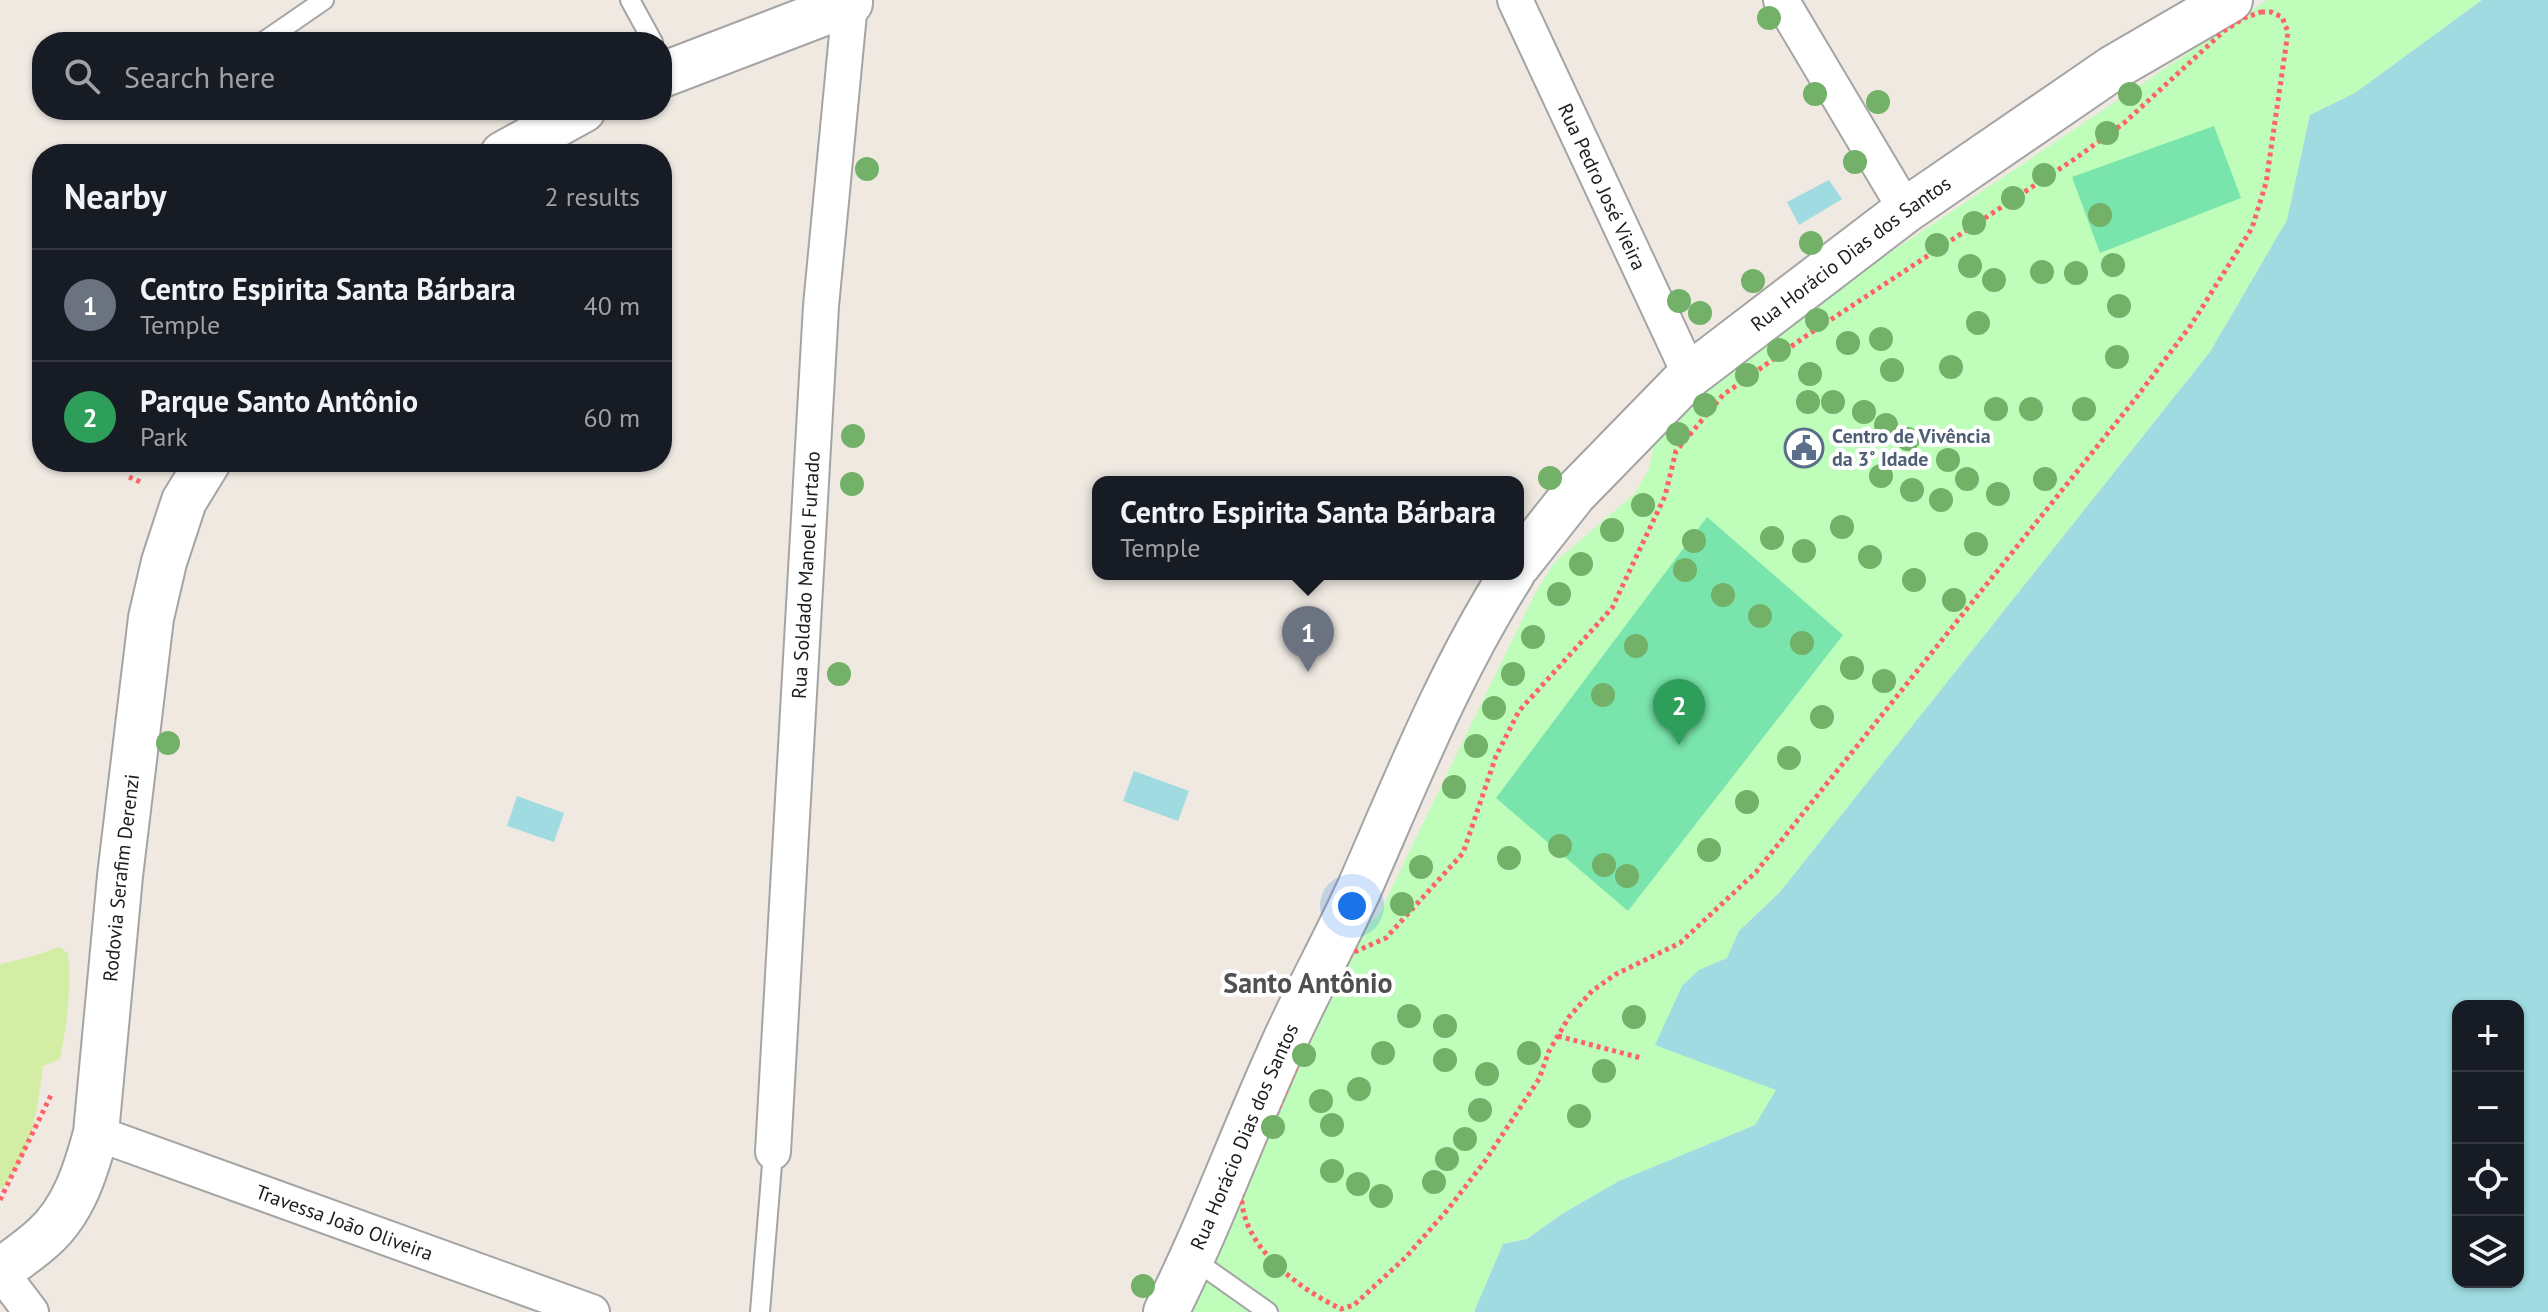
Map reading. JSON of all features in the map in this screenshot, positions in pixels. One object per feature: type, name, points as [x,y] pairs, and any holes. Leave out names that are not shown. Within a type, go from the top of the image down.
[{"type":"street","name":"Rua Pedro José Vieira","points":[[1515,0],[1690,375]]},
{"type":"street","points":[[1781,0],[1906,210]]},
{"type":"street","name":"Rua Horácio Dias dos Santos","points":[[1524,557],[1574,494],[1690,375],[1906,210],[2113,68],[2230,0]]},
{"type":"street","points":[[672,59],[850,2]]},
{"type":"street","name":"Rua Soldado Manoel Furtado","points":[[773,1152],[821,306],[850,2]]},
{"type":"street","points":[[521,144],[565,120]]},
{"type":"street","name":"Rodovia Serafim Derenzi","points":[[0,1271],[46,1235],[71,1203],[86,1172],[96,1133],[120,876],[151,618],[164,562],[184,501],[202,472]]},
{"type":"street","name":"Rua Horácio Dias dos Santos","points":[[1166,1312],[1193,1259],[1280,1051],[1359,887],[1428,731],[1480,624],[1508,580]]},
{"type":"street","name":"Travessa João Oliveira","points":[[96,1133],[592,1312]]},
{"type":"street","points":[[0,1271],[31,1312]]},
{"type":"lane","points":[[278,32],[324,0]]},
{"type":"lane","points":[[630,0],[647,32]]},
{"type":"lane","points":[[760,1312],[773,1152]]},
{"type":"lane","points":[[1193,1259],[1268,1312]]},
{"type":"path","points":[[2261,12],[2282,17],[2288,32],[2266,183],[2252,228],[2191,325],[1756,872],[1680,943],[1616,974],[1592,991],[1569,1017],[1558,1036],[1539,1079],[1485,1161],[1406,1257],[1354,1305],[1341,1309],[1319,1298],[1262,1249],[1241,1205],[1242,1190],[1341,962],[1352,953],[1386,938],[1463,853],[1496,756],[1519,711],[1612,608],[1665,496],[1676,451],[1723,395],[1806,336],[2076,158],[2124,123],[2224,31],[2244,18],[2261,12]]},
{"type":"path","points":[[1558,1036],[1641,1058]]},
{"type":"path","points":[[0,1200],[65,1068],[106,1042]]},
{"type":"green space","points":[[2267,0],[2482,0],[2355,93],[2310,115],[2287,220],[2210,352],[1780,892],[1739,931],[1727,958],[1699,970],[1777,1090],[1755,1125],[1619,1181],[1526,1239],[1503,1244],[1474,1312],[1181,1312],[1344,945],[1379,914],[1533,597],[1554,563],[1635,493],[1649,469],[1657,428],[1706,376]]},
{"type":"green space","points":[[2214,126],[2241,198],[2100,253],[2072,177]]},
{"type":"green space","points":[[1707,517],[1843,635],[1628,911],[1496,798]]},
{"type":"green space","points":[[59,947],[68,953],[69,980],[67,1020],[60,1059],[43,1066],[27,1148],[0,1190],[0,964]]},
{"type":"water","points":[[2482,0],[2548,0],[2548,1312],[1474,1312],[1503,1244],[1527,1239],[1562,1214],[1619,1181],[1755,1125],[1776,1090],[1655,1045],[1682,986],[1699,970],[1727,958],[1739,931],[1780,892],[2210,352],[2287,220],[2310,115],[2355,93]]},
{"type":"water","points":[[1829,180],[1842,199],[1799,225],[1787,202]]},
{"type":"water","points":[[1134,771],[1189,791],[1178,821],[1123,801]]},
{"type":"water","points":[[517,796],[564,813],[554,842],[507,826]]},
{"type":"place","name":"Centro de Vivência da 3˚ Idade","points":[[1804,448]]},
{"type":"place","name":"Centro Espirita Santa Bárbara","points":[[1308,672]]},
{"type":"place","name":"Parque Santo Antônio","points":[[1679,745]]},
{"type":"district","name":"Santo Antônio","points":[[1308,982]]}]
